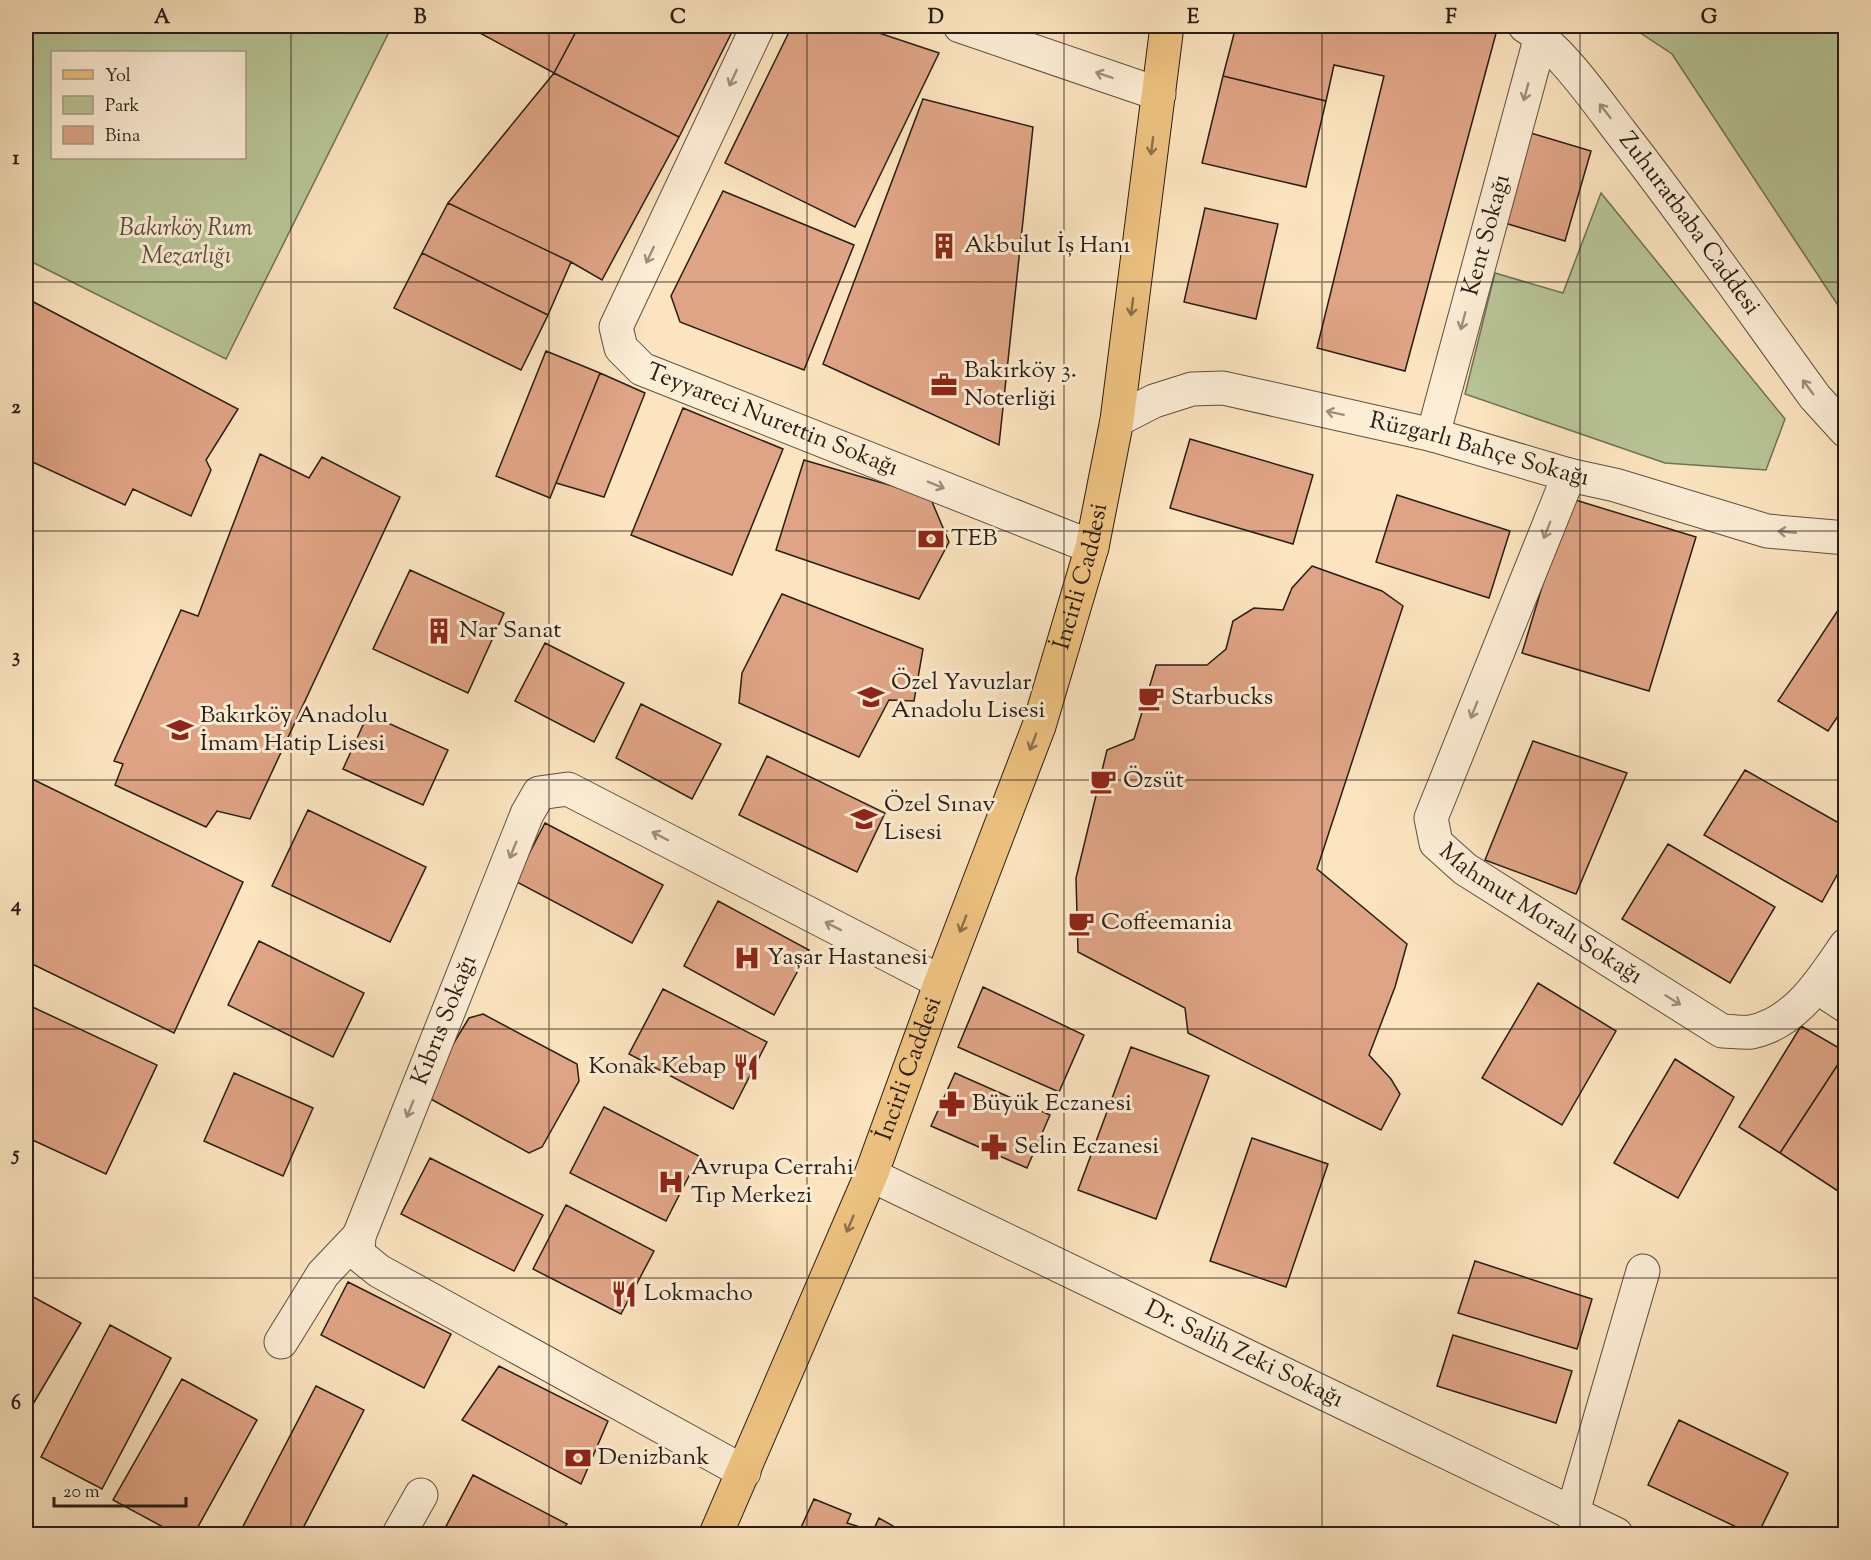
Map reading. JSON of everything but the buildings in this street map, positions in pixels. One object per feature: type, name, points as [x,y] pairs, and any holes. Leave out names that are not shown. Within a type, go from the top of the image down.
[{"type":"main road","name":"İncirli Caddesi","points":[[716,1534],[871,1175],[941,982],[1039,726],[1092,547],[1117,420],[1167,26]]},
{"type":"street","name":"Teyyareci Nurettin Sokağı","points":[[758,26],[616,327],[621,348],[642,369],[1092,547]]},
{"type":"street","points":[[960,26],[1159,94]]},
{"type":"street","name":"Zuhuratbaba Caddesi","points":[[1533,31],[1581,80],[1815,396],[1845,431]]},
{"type":"street","name":"Kent Sokağı","points":[[1433,435],[1533,31]]},
{"type":"street","name":"Rüzgarlı Bahçe Sokağı","points":[[1117,420],[1154,401],[1192,389],[1223,388],[1433,435],[1569,476],[1615,485],[1767,531],[1845,538]]},
{"type":"street","name":"Mahmut Moralı Sokağı","points":[[1569,476],[1431,818],[1436,843],[1465,869],[1722,1031],[1750,1032],[1782,1021],[1817,987],[1845,945]]},
{"type":"street","name":"Kıbrıs Sokağı","points":[[359,1236],[527,814],[539,793],[568,789],[941,982]]},
{"type":"street","points":[[1817,987],[1845,1006]]},
{"type":"street","name":"Dr. Salih Zeki Sokağı","points":[[871,1175],[1572,1515],[1616,1534]]},
{"type":"street","points":[[281,1342],[323,1274],[359,1236]]},
{"type":"street","points":[[359,1236],[358,1254],[379,1271],[744,1472]]},
{"type":"street","points":[[1572,1515],[1643,1271]]},
{"type":"street","points":[[399,1534],[421,1495]]},
{"type":"green space","name":"Bakırköy Rum Mezarlığı","points":[[26,26],[392,26],[226,359],[26,259]]},
{"type":"green space","points":[[1630,26],[1845,26],[1845,316],[1672,54]]},
{"type":"green space","points":[[1601,193],[1785,419],[1766,470],[1665,463],[1465,394],[1495,273],[1563,293]]},
{"type":"place","name":"Akbulut İş Hanı","points":[[944,246]]},
{"type":"place","name":"Bakırköy 3. Noterliği","points":[[944,385]]},
{"type":"place","name":"TEB","points":[[931,539]]},
{"type":"place","name":"Nar Sanat","points":[[439,631]]},
{"type":"place","name":"Özel Yavuzlar Anadolu Lisesi","points":[[871,697]]},
{"type":"place","name":"Starbucks","points":[[1151,698]]},
{"type":"place","name":"Bakırköy Anadolu İmam Hatip Lisesi","points":[[180,730]]},
{"type":"place","name":"Özsüt","points":[[1103,781]]},
{"type":"place","name":"Özel Sınav Lisesi","points":[[864,819]]},
{"type":"place","name":"Coffeemania","points":[[1081,923]]},
{"type":"place","name":"Yaşar Hastanesi","points":[[747,958]]},
{"type":"place","name":"Konak Kebap","points":[[746,1067]]},
{"type":"place","name":"Büyük Eczanesi","points":[[952,1104]]},
{"type":"place","name":"Selin Eczanesi","points":[[994,1147]]},
{"type":"place","name":"Avrupa Cerrahi Tıp Merkezi","points":[[671,1182]]},
{"type":"place","name":"Lokmacho","points":[[624,1294]]},
{"type":"place","name":"Denizbank","points":[[578,1458]]}]
